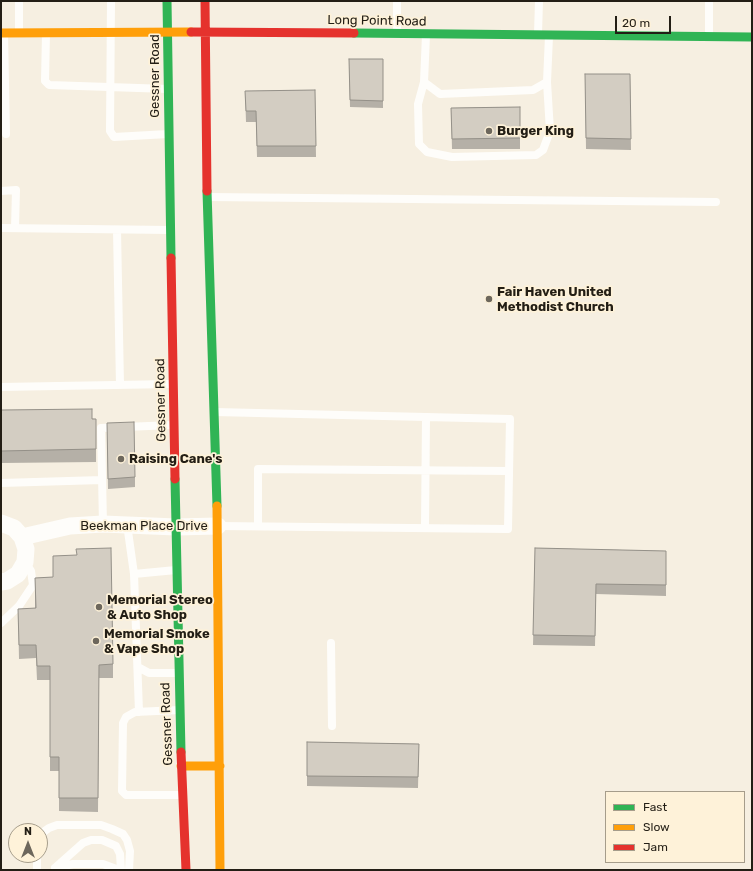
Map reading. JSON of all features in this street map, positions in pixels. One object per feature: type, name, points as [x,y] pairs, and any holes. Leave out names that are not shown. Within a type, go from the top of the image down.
[{"type":"main road","name":"Gessner Road","points":[[167,1],[179,710],[186,870]]},
{"type":"main road","points":[[205,1],[207,197],[218,526],[220,870]]},
{"type":"main road","name":"Long Point Road","points":[[3,33],[205,32],[752,37]]},
{"type":"main road","points":[[181,766],[220,766]]},
{"type":"street","points":[[1,523],[14,528],[22,537],[26,549],[25,562],[18,574],[7,581],[1,582]]},
{"type":"street","name":"Beekman Place Drive","points":[[22,537],[70,526],[103,524],[176,527],[218,526]]},
{"type":"lane","points":[[19,1],[19,33]]},
{"type":"lane","points":[[111,1],[110,131],[114,136],[169,134]]},
{"type":"lane","points":[[397,1],[397,34]]},
{"type":"lane","points":[[538,35],[539,1]]},
{"type":"lane","points":[[708,1],[708,37]]},
{"type":"lane","points":[[3,33],[3,80],[6,134]]},
{"type":"lane","points":[[46,33],[45,81],[49,85],[168,89]]},
{"type":"lane","points":[[426,34],[424,82],[418,104],[419,144],[428,152],[452,156],[536,155],[543,150],[550,131],[548,35]]},
{"type":"lane","points":[[424,82],[440,94],[533,90],[548,82]]},
{"type":"lane","points":[[1,191],[16,190],[15,228]]},
{"type":"lane","points":[[207,197],[716,202]]},
{"type":"lane","points":[[1,228],[170,230]]},
{"type":"lane","points":[[118,230],[120,384]]},
{"type":"lane","points":[[1,387],[173,384]]},
{"type":"lane","points":[[214,412],[510,419],[508,528],[218,526]]},
{"type":"lane","points":[[425,528],[426,417]]},
{"type":"lane","points":[[103,524],[101,428],[174,425]]},
{"type":"lane","points":[[258,526],[258,470],[509,471]]},
{"type":"lane","points":[[1,483],[102,480]]},
{"type":"lane","points":[[127,524],[134,574],[139,712]]},
{"type":"lane","points":[[1,623],[19,606],[34,586],[31,571],[25,562]]},
{"type":"lane","points":[[134,574],[177,570]]},
{"type":"lane","points":[[331,643],[332,726]]},
{"type":"lane","points":[[138,667],[149,673],[179,673]]},
{"type":"lane","points":[[179,710],[139,712],[126,717],[123,723],[122,791],[126,795],[182,795]]},
{"type":"lane","points":[[48,829],[57,826],[101,826],[123,834],[127,840],[130,851],[129,870]]},
{"type":"lane","points":[[91,840],[102,840],[116,846],[120,854],[120,870],[103,864],[73,864],[55,868],[83,843],[91,840]]},
{"type":"building","points":[[349,59],[383,59],[383,101],[350,100]]},
{"type":"building","points":[[585,74],[630,74],[631,139],[586,138]]},
{"type":"building","points":[[315,90],[316,146],[257,146],[256,111],[246,111],[245,91]]},
{"type":"building","points":[[520,107],[520,138],[452,139],[451,108]]},
{"type":"building","points":[[92,409],[92,419],[96,419],[96,449],[1,451],[1,410]]},
{"type":"building","name":"Raising Cane's","points":[[134,422],[135,477],[108,479],[107,423]]},
{"type":"building","points":[[111,548],[113,664],[99,665],[98,798],[59,798],[59,757],[50,757],[50,666],[37,666],[36,645],[19,645],[18,609],[36,608],[35,578],[53,577],[53,556],[77,555],[76,549]]},
{"type":"building","points":[[535,548],[666,551],[666,585],[596,584],[595,636],[533,635]]},
{"type":"building","points":[[307,742],[419,744],[418,777],[307,776]]},
{"type":"traffic: fast","points":[[167,1],[171,258]]},
{"type":"traffic: fast","points":[[354,33],[752,37]]},
{"type":"traffic: fast","points":[[207,191],[217,506]]},
{"type":"traffic: fast","points":[[175,479],[181,752]]},
{"type":"traffic: slow","points":[[1,33],[191,32]]},
{"type":"traffic: slow","points":[[217,506],[220,870]]},
{"type":"traffic: slow","points":[[181,766],[220,766]]},
{"type":"traffic: jam","points":[[205,1],[207,191]]},
{"type":"traffic: jam","points":[[191,32],[354,33]]},
{"type":"traffic: jam","points":[[171,258],[175,479]]},
{"type":"traffic: jam","points":[[181,752],[186,870]]},
{"type":"place","name":"Burger King","points":[[489,131]]},
{"type":"place","name":"Fair Haven United Methodist Church","points":[[489,299]]},
{"type":"place","name":"Raising Cane's","points":[[121,459]]},
{"type":"place","name":"Memorial Stereo & Auto Shop","points":[[99,607]]},
{"type":"place","name":"Memorial Smoke & Vape Shop","points":[[96,641]]}]
